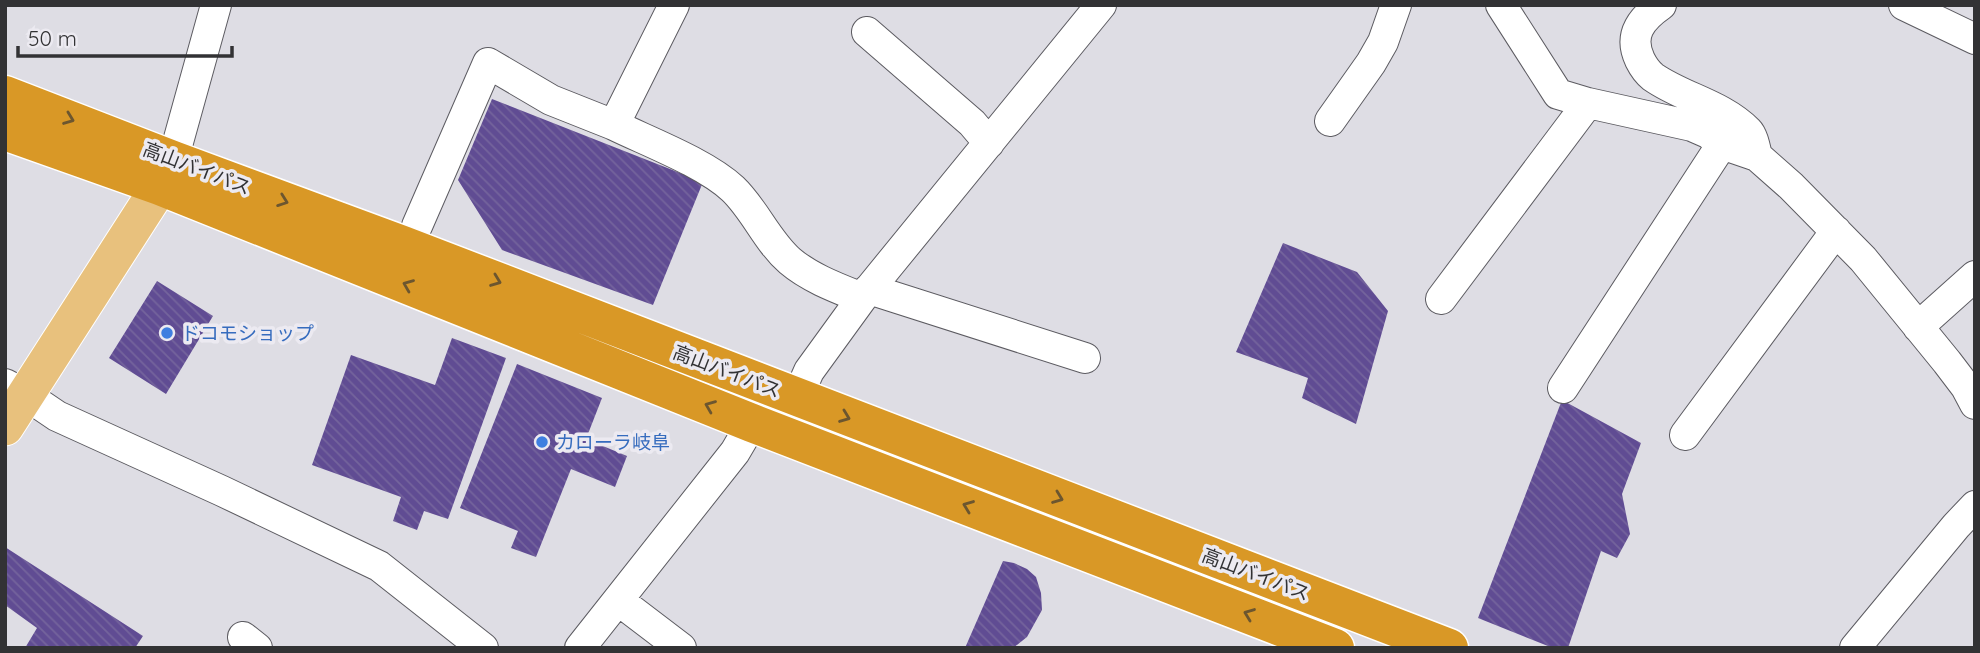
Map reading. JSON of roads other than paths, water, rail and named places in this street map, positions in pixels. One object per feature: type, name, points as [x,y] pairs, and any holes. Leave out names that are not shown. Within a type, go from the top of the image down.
[{"type":"highway","name":"高山バイパス","points":[[5,95],[166,173],[752,423],[1296,641],[1335,648]]},
{"type":"highway","name":"高山バイパス","points":[[5,131],[166,173],[403,245],[1449,648]]},
{"type":"main road","points":[[5,427],[16,389],[166,173]]},
{"type":"street","points":[[166,173],[216,5]]},
{"type":"street","points":[[614,125],[674,5]]},
{"type":"street","points":[[797,398],[809,371],[865,294],[1101,5]]},
{"type":"street","points":[[1330,121],[1383,42],[1396,5]]},
{"type":"street","points":[[1501,5],[1558,94],[1692,127],[1708,133],[1722,144],[1757,156],[1791,186],[1863,259],[1966,387],[1975,404]]},
{"type":"street","points":[[1661,5],[1646,16],[1638,29],[1637,51],[1642,64],[1650,75],[1664,84],[1724,112],[1750,132],[1757,156]]},
{"type":"street","points":[[1904,5],[1975,39]]},
{"type":"street","points":[[867,32],[972,123],[989,144]]},
{"type":"street","points":[[417,226],[488,63],[551,100],[614,125],[722,180],[742,199],[790,261],[833,286],[1085,358]]},
{"type":"street","points":[[1441,299],[1588,103]]},
{"type":"street","points":[[1563,388],[1722,144]]},
{"type":"street","points":[[1685,435],[1836,230]]},
{"type":"street","points":[[1918,327],[1975,276]]},
{"type":"street","points":[[16,389],[57,416],[379,566],[483,648]]},
{"type":"street","points":[[580,648],[736,452],[752,423]]},
{"type":"street","points":[[1855,648],[1975,506]]},
{"type":"street","points":[[618,600],[681,648]]},
{"type":"place","name":"ドコモショップ","points":[[167,333]]},
{"type":"place","name":"カローラ岐阜","points":[[542,442]]}]
